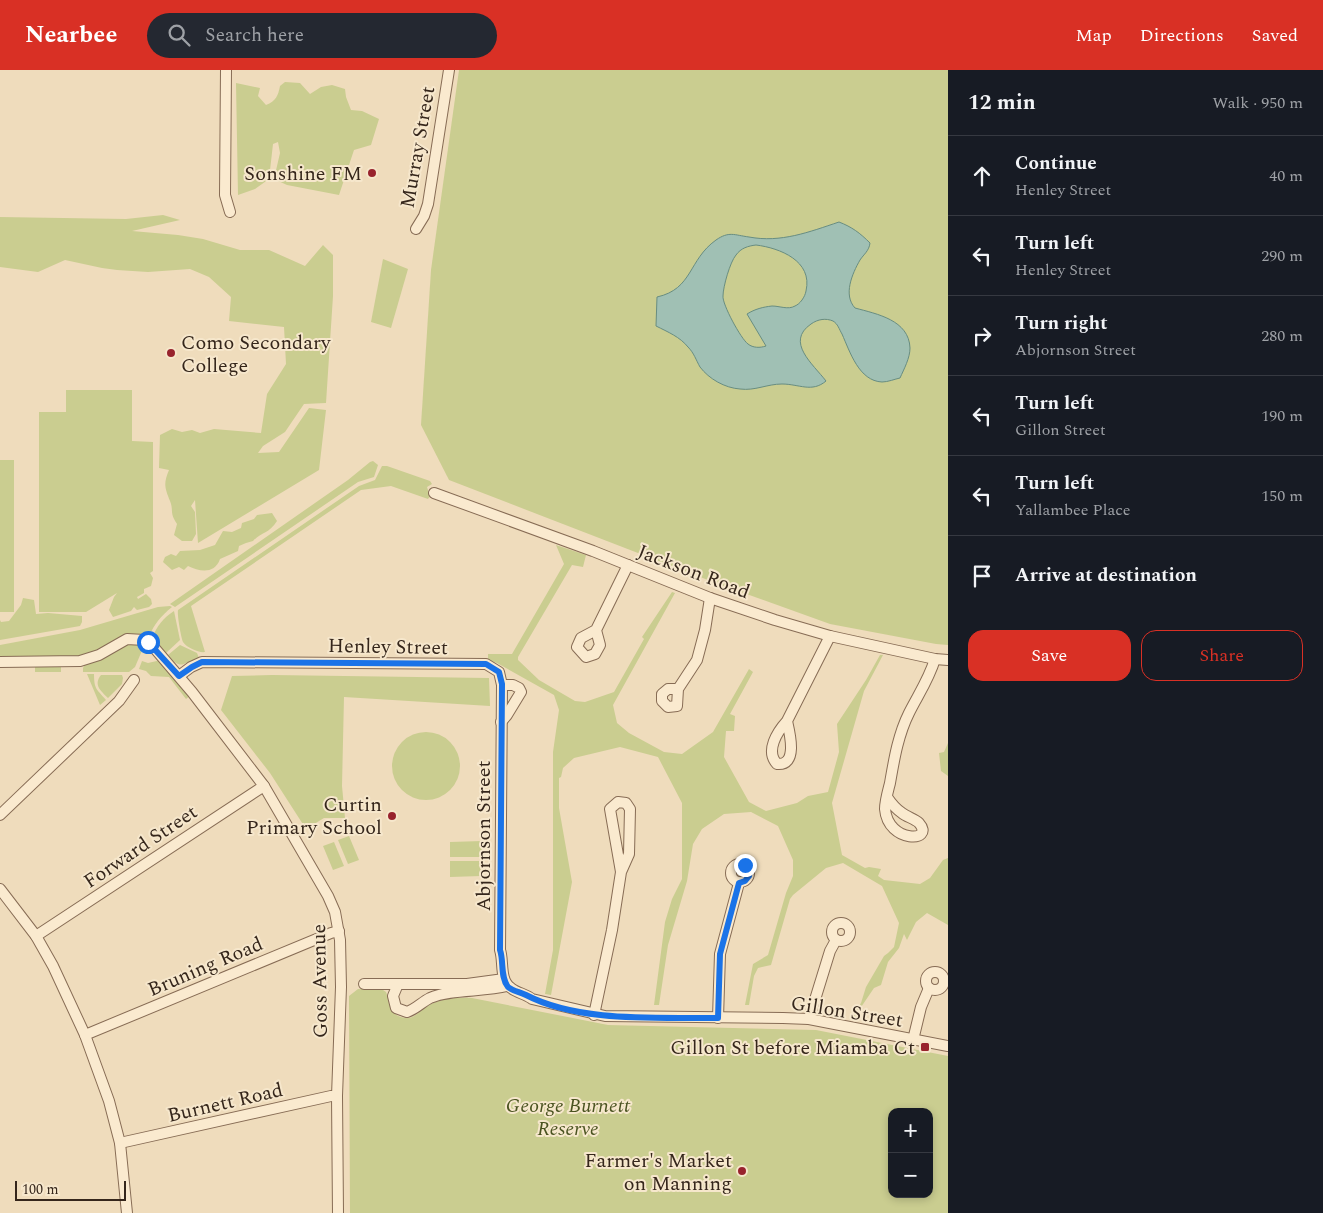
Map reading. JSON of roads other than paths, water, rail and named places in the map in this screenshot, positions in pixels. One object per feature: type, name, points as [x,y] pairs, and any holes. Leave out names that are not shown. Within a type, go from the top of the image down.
[{"type":"street","points":[[226,70],[225,195],[230,212]]},
{"type":"street","name":"Murray Street","points":[[416,229],[424,216],[428,204],[449,70]]},
{"type":"street","name":"Jackson Road","points":[[434,494],[537,530],[710,598],[830,636],[935,659],[948,660]]},
{"type":"street","points":[[596,630],[628,566]]},
{"type":"street","points":[[678,689],[696,660],[706,630],[710,598]]},
{"type":"street","points":[[786,721],[830,636]]},
{"type":"street","points":[[0,662],[80,662],[99,655],[122,641],[137,639],[151,644],[179,676]]},
{"type":"street","points":[[887,797],[896,753],[908,715],[928,679],[935,659]]},
{"type":"street","name":"Henley Street","points":[[179,676],[202,662],[486,664],[499,672]]},
{"type":"street","name":"Abjornson Street","points":[[499,672],[502,684],[500,950],[498,956],[502,983]]},
{"type":"street","name":"Goss Avenue","points":[[179,676],[264,786],[328,896],[335,912],[339,931],[340,987],[337,1096],[338,1213]]},
{"type":"street","points":[[0,815],[119,701],[134,680]]},
{"type":"street","points":[[501,722],[521,692],[516,686],[502,684]]},
{"type":"street","name":"Forward Street","points":[[36,936],[264,786]]},
{"type":"street","points":[[594,1015],[612,930],[621,872],[629,854],[630,809],[626,803],[618,802],[610,809],[621,872]]},
{"type":"street","points":[[718,1018],[720,954],[739,883]]},
{"type":"street","points":[[0,889],[36,936],[53,966],[85,1035],[109,1101],[120,1143],[127,1212]]},
{"type":"street","name":"Bruning Road","points":[[85,1035],[322,936],[339,931]]},
{"type":"street","points":[[809,1019],[830,951],[836,940]]},
{"type":"street","points":[[398,984],[393,996],[396,1008],[407,1012],[416,1009],[430,998],[502,983]]},
{"type":"street","points":[[364,984],[502,983]]},
{"type":"street","name":"Gillon Street","points":[[502,983],[532,999],[594,1015],[617,1017],[809,1019],[948,1046]]},
{"type":"street","points":[[912,1040],[921,1007],[930,988]]},
{"type":"street","name":"Burnett Road","points":[[120,1143],[337,1096]]},
{"type":"place","name":"Sonshine FM","points":[[372,173]]},
{"type":"place","name":"Como Secondary College","points":[[171,353]]},
{"type":"place","name":"Curtin Primary School","points":[[392,816]]},
{"type":"place","name":"Gillon St before Miamba Ct","points":[[925,1047]]},
{"type":"place","name":"Farmer's Market on Manning","points":[[742,1171]]},
{"type":"park label","name":"George Burnett Reserve","points":[[568,1116]]}]
